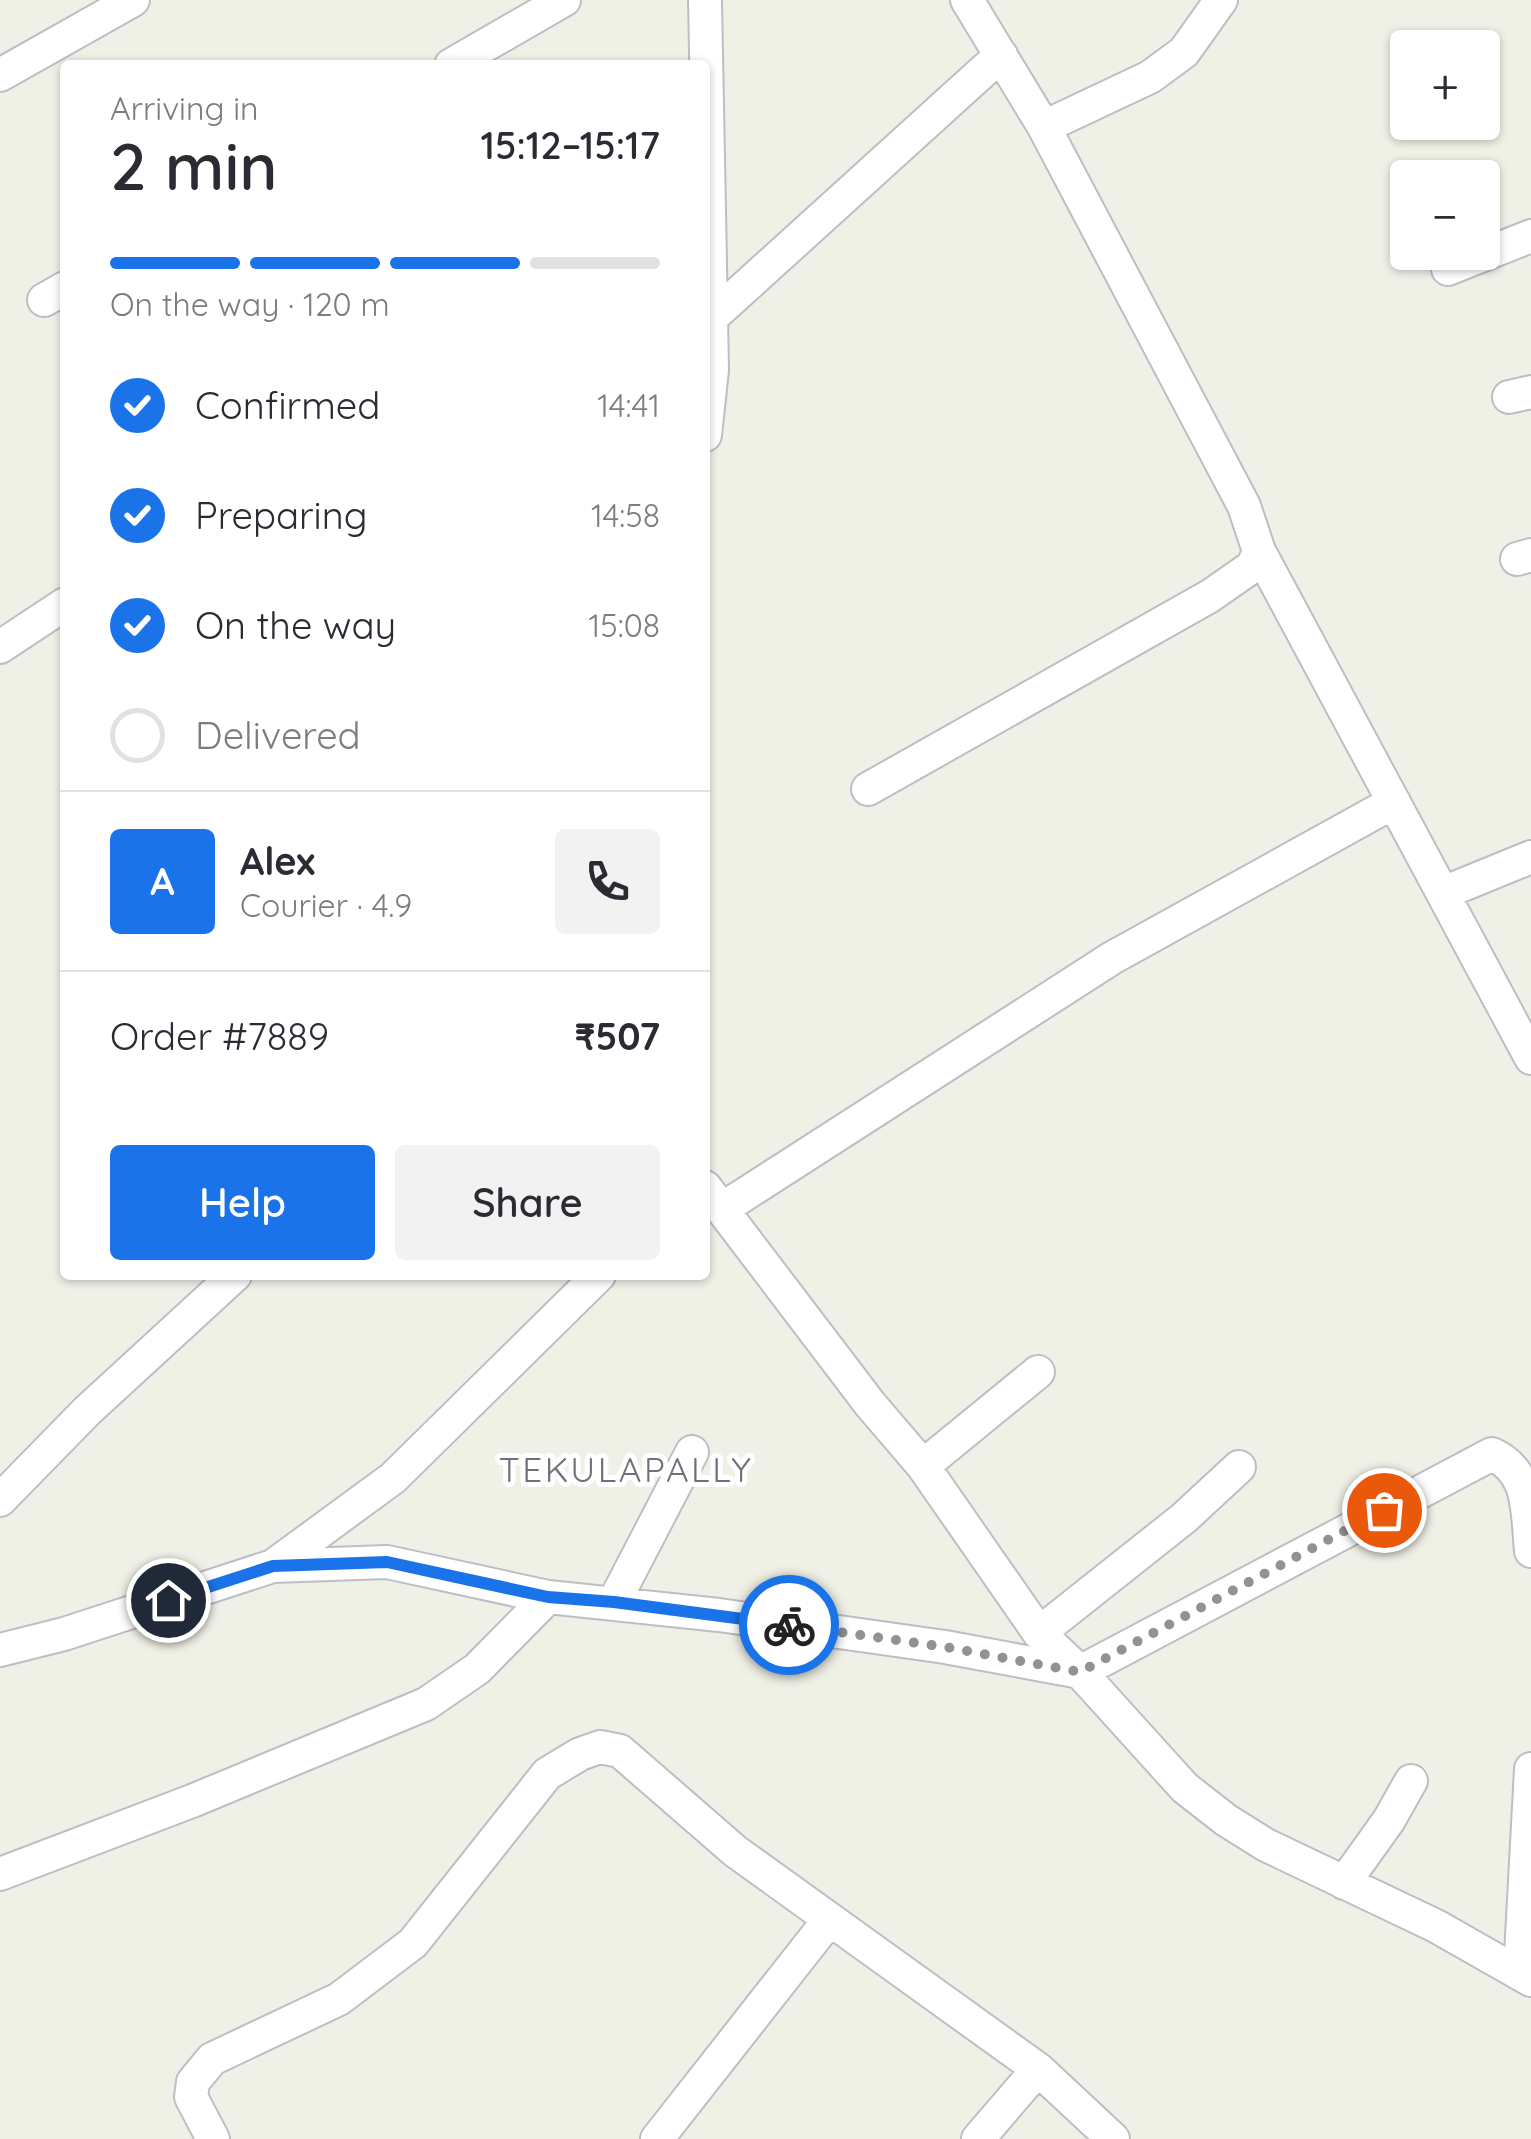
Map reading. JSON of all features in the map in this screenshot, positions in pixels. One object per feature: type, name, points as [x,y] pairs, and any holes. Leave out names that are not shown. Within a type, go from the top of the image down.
[{"type":"street","points":[[0,75],[134,0]]},
{"type":"street","points":[[460,60],[564,0]]},
{"type":"street","points":[[705,0],[706,60]]},
{"type":"street","points":[[968,0],[1044,127],[1244,506],[1258,551],[1531,1058]]},
{"type":"street","points":[[1044,127],[1161,69],[1184,52],[1221,0]]},
{"type":"street","points":[[711,318],[1001,55]]},
{"type":"street","points":[[1500,248],[1531,236]]},
{"type":"street","points":[[710,283],[710,336]]},
{"type":"street","points":[[868,789],[1210,596],[1253,566],[1258,551]]},
{"type":"street","points":[[0,646],[60,607]]},
{"type":"street","points":[[1394,802],[1112,958],[710,1194],[870,1404],[924,1466],[1039,1633],[1080,1672],[1184,1788],[1226,1820],[1266,1845],[1436,1926],[1526,1977],[1531,1770]]},
{"type":"street","points":[[1442,893],[1531,858]]},
{"type":"street","points":[[0,1500],[230,1280]]},
{"type":"street","points":[[273,1566],[392,1478],[594,1280]]},
{"type":"street","points":[[924,1466],[1038,1372]]},
{"type":"street","points":[[614,1602],[692,1452]]},
{"type":"street","points":[[0,1650],[64,1634],[273,1566],[387,1562],[548,1597],[614,1602],[945,1647],[1080,1672],[1492,1454],[1507,1460],[1525,1483],[1531,1551]]},
{"type":"street","points":[[1039,1633],[1184,1518],[1240,1467]]},
{"type":"street","points":[[0,1874],[426,1704],[477,1669],[548,1597]]},
{"type":"street","points":[[213,2139],[192,2098],[193,2082],[212,2058],[339,1999],[413,1943],[547,1774],[600,1747],[620,1752],[735,1851],[1038,2069],[1113,2139]]},
{"type":"street","points":[[1344,1883],[1412,1781]]},
{"type":"street","points":[[658,2139],[829,1920]]},
{"type":"street","points":[[978,2139],[1038,2069]]},
{"type":"way so far","points":[[789,1625],[945,1647],[1080,1672],[1384,1510]]},
{"type":"district","name":"TEKULAPALLY","points":[[626,1470]]},
{"type":"route","points":[[168,1600],[273,1566],[387,1562],[548,1597],[789,1625]]}]
